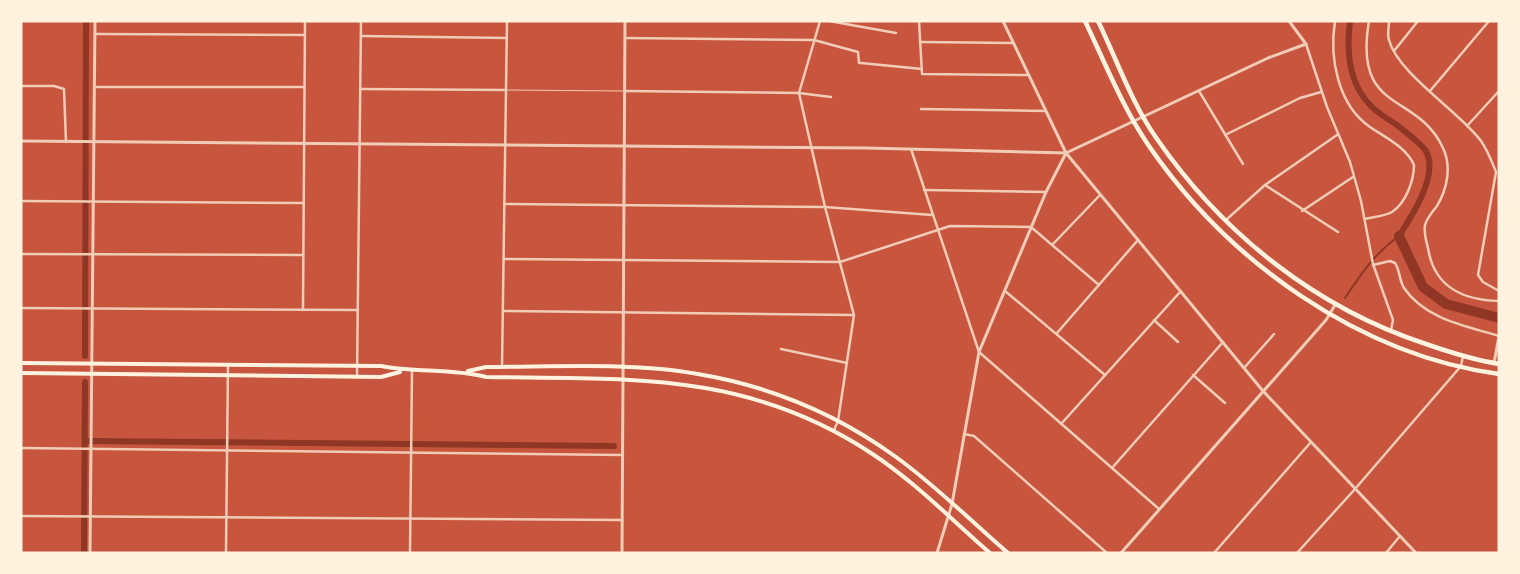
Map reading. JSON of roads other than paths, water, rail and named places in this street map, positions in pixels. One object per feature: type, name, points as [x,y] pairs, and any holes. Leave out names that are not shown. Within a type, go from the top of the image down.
[{"type":"main road","points":[[1085,21],[1133,120],[1167,171],[1218,228],[1259,266],[1330,314],[1376,337],[1461,366],[1499,374]]},
{"type":"main road","points":[[1098,21],[1142,115],[1176,166],[1225,221],[1266,257],[1335,305],[1391,331],[1463,356],[1496,363]]},
{"type":"main road","points":[[21,362],[381,366],[402,371],[466,372],[486,377],[624,379],[695,385],[766,402],[833,432],[889,466],[990,553]]},
{"type":"main road","points":[[466,372],[486,367],[624,368],[697,374],[770,392],[838,421],[896,457],[1008,553]]},
{"type":"main road","points":[[21,374],[381,377],[402,371]]},
{"type":"main road","points":[[695,385],[697,374]]},
{"type":"main road","points":[[998,553],[1002,548]]},
{"type":"street","points":[[90,553],[92,255],[97,87],[96,21]]},
{"type":"street","points":[[303,309],[305,21]]},
{"type":"street","points":[[357,376],[361,21]]},
{"type":"street","points":[[502,367],[507,21]]},
{"type":"street","points":[[622,553],[625,21]]},
{"type":"street","points":[[820,21],[800,93],[826,207],[854,316],[838,421],[833,432]]},
{"type":"street","points":[[829,21],[896,33]]},
{"type":"street","points":[[920,21],[922,74],[1029,75]]},
{"type":"street","points":[[1003,21],[1066,153],[1263,391],[1416,553]]},
{"type":"street","points":[[1289,21],[1306,44],[1321,92],[1354,177],[1365,218],[1373,265],[1393,320],[1391,331]]},
{"type":"street","points":[[1335,21],[1336,71],[1353,110],[1368,126],[1403,150],[1414,165],[1411,184],[1401,203],[1387,214],[1365,218]]},
{"type":"street","points":[[1368,21],[1366,52],[1374,81],[1380,92],[1430,128],[1444,149],[1447,163],[1444,194],[1426,220],[1425,228],[1432,266],[1451,289],[1462,295],[1499,301]]},
{"type":"street","points":[[1389,21],[1388,34],[1394,51],[1429,91],[1481,140],[1496,172],[1478,275],[1483,282],[1499,291]]},
{"type":"street","points":[[1394,51],[1418,21]]},
{"type":"street","points":[[1429,91],[1489,21]]},
{"type":"street","points":[[96,34],[305,36]]},
{"type":"street","points":[[361,36],[506,38]]},
{"type":"street","points":[[625,38],[814,40],[858,52],[861,63],[922,69]]},
{"type":"street","points":[[920,42],[1013,43]]},
{"type":"street","points":[[21,141],[911,149],[1066,153],[1142,115],[1268,58],[1306,44]]},
{"type":"street","points":[[21,86],[54,86],[64,89],[66,142]]},
{"type":"street","points":[[97,87],[304,88]]},
{"type":"street","points":[[360,89],[506,90]]},
{"type":"street","points":[[1198,90],[1243,164]]},
{"type":"street","points":[[625,91],[800,93],[831,97]]},
{"type":"street","points":[[1225,135],[1300,98],[1321,92]]},
{"type":"street","points":[[1467,126],[1499,92]]},
{"type":"street","points":[[921,110],[1046,111]]},
{"type":"street","points":[[1225,221],[1264,185],[1337,135]]},
{"type":"street","points":[[911,149],[979,352],[1159,509]]},
{"type":"street","points":[[937,553],[952,504],[979,352],[1046,192],[1066,153]]},
{"type":"street","points":[[1302,211],[1354,177]]},
{"type":"street","points":[[1264,185],[1302,211],[1338,232]]},
{"type":"street","points":[[924,190],[1046,192]]},
{"type":"street","points":[[1053,244],[1100,195]]},
{"type":"street","points":[[21,201],[304,203]]},
{"type":"street","points":[[504,204],[624,207],[826,207],[932,215]]},
{"type":"street","points":[[504,259],[840,262],[950,226],[1031,227],[1099,285]]},
{"type":"street","points":[[1057,334],[1138,240]]},
{"type":"street","points":[[21,254],[303,255]]},
{"type":"street","points":[[1373,265],[1390,261],[1395,263],[1404,288],[1429,310],[1458,325],[1499,336],[1496,363]]},
{"type":"street","points":[[1005,290],[1105,376]]},
{"type":"street","points":[[1061,424],[1181,291]]},
{"type":"street","points":[[1121,553],[1330,314],[1335,305]]},
{"type":"street","points":[[21,308],[358,310]]},
{"type":"street","points":[[503,311],[854,316]]},
{"type":"street","points":[[1154,320],[1178,342]]},
{"type":"street","points":[[1244,368],[1274,334]]},
{"type":"street","points":[[1112,468],[1223,342]]},
{"type":"street","points":[[781,349],[847,363]]},
{"type":"street","points":[[1297,553],[1461,366],[1463,356]]},
{"type":"street","points":[[226,553],[228,364]]},
{"type":"street","points":[[410,553],[412,371]]},
{"type":"street","points":[[1193,375],[1225,403]]},
{"type":"street","points":[[964,434],[974,436],[1107,553]]},
{"type":"street","points":[[1214,553],[1311,442]]},
{"type":"street","points":[[21,448],[623,455]]},
{"type":"street","points":[[21,516],[622,520]]},
{"type":"street","points":[[1386,553],[1400,536]]},
{"type":"lane","points":[[506,90],[625,91]]},
{"type":"waterway","points":[[85,356],[86,21]]},
{"type":"waterway","points":[[1350,21],[1349,56],[1358,89],[1375,110],[1420,144],[1426,151],[1429,161],[1427,183],[1417,207],[1399,236]]},
{"type":"waterway","points":[[1345,298],[1376,257],[1399,236]]},
{"type":"waterway","points":[[1399,236],[1423,287],[1446,304],[1499,318]]},
{"type":"waterway","points":[[84,553],[85,382]]},
{"type":"waterway","points":[[85,441],[614,446]]}]
